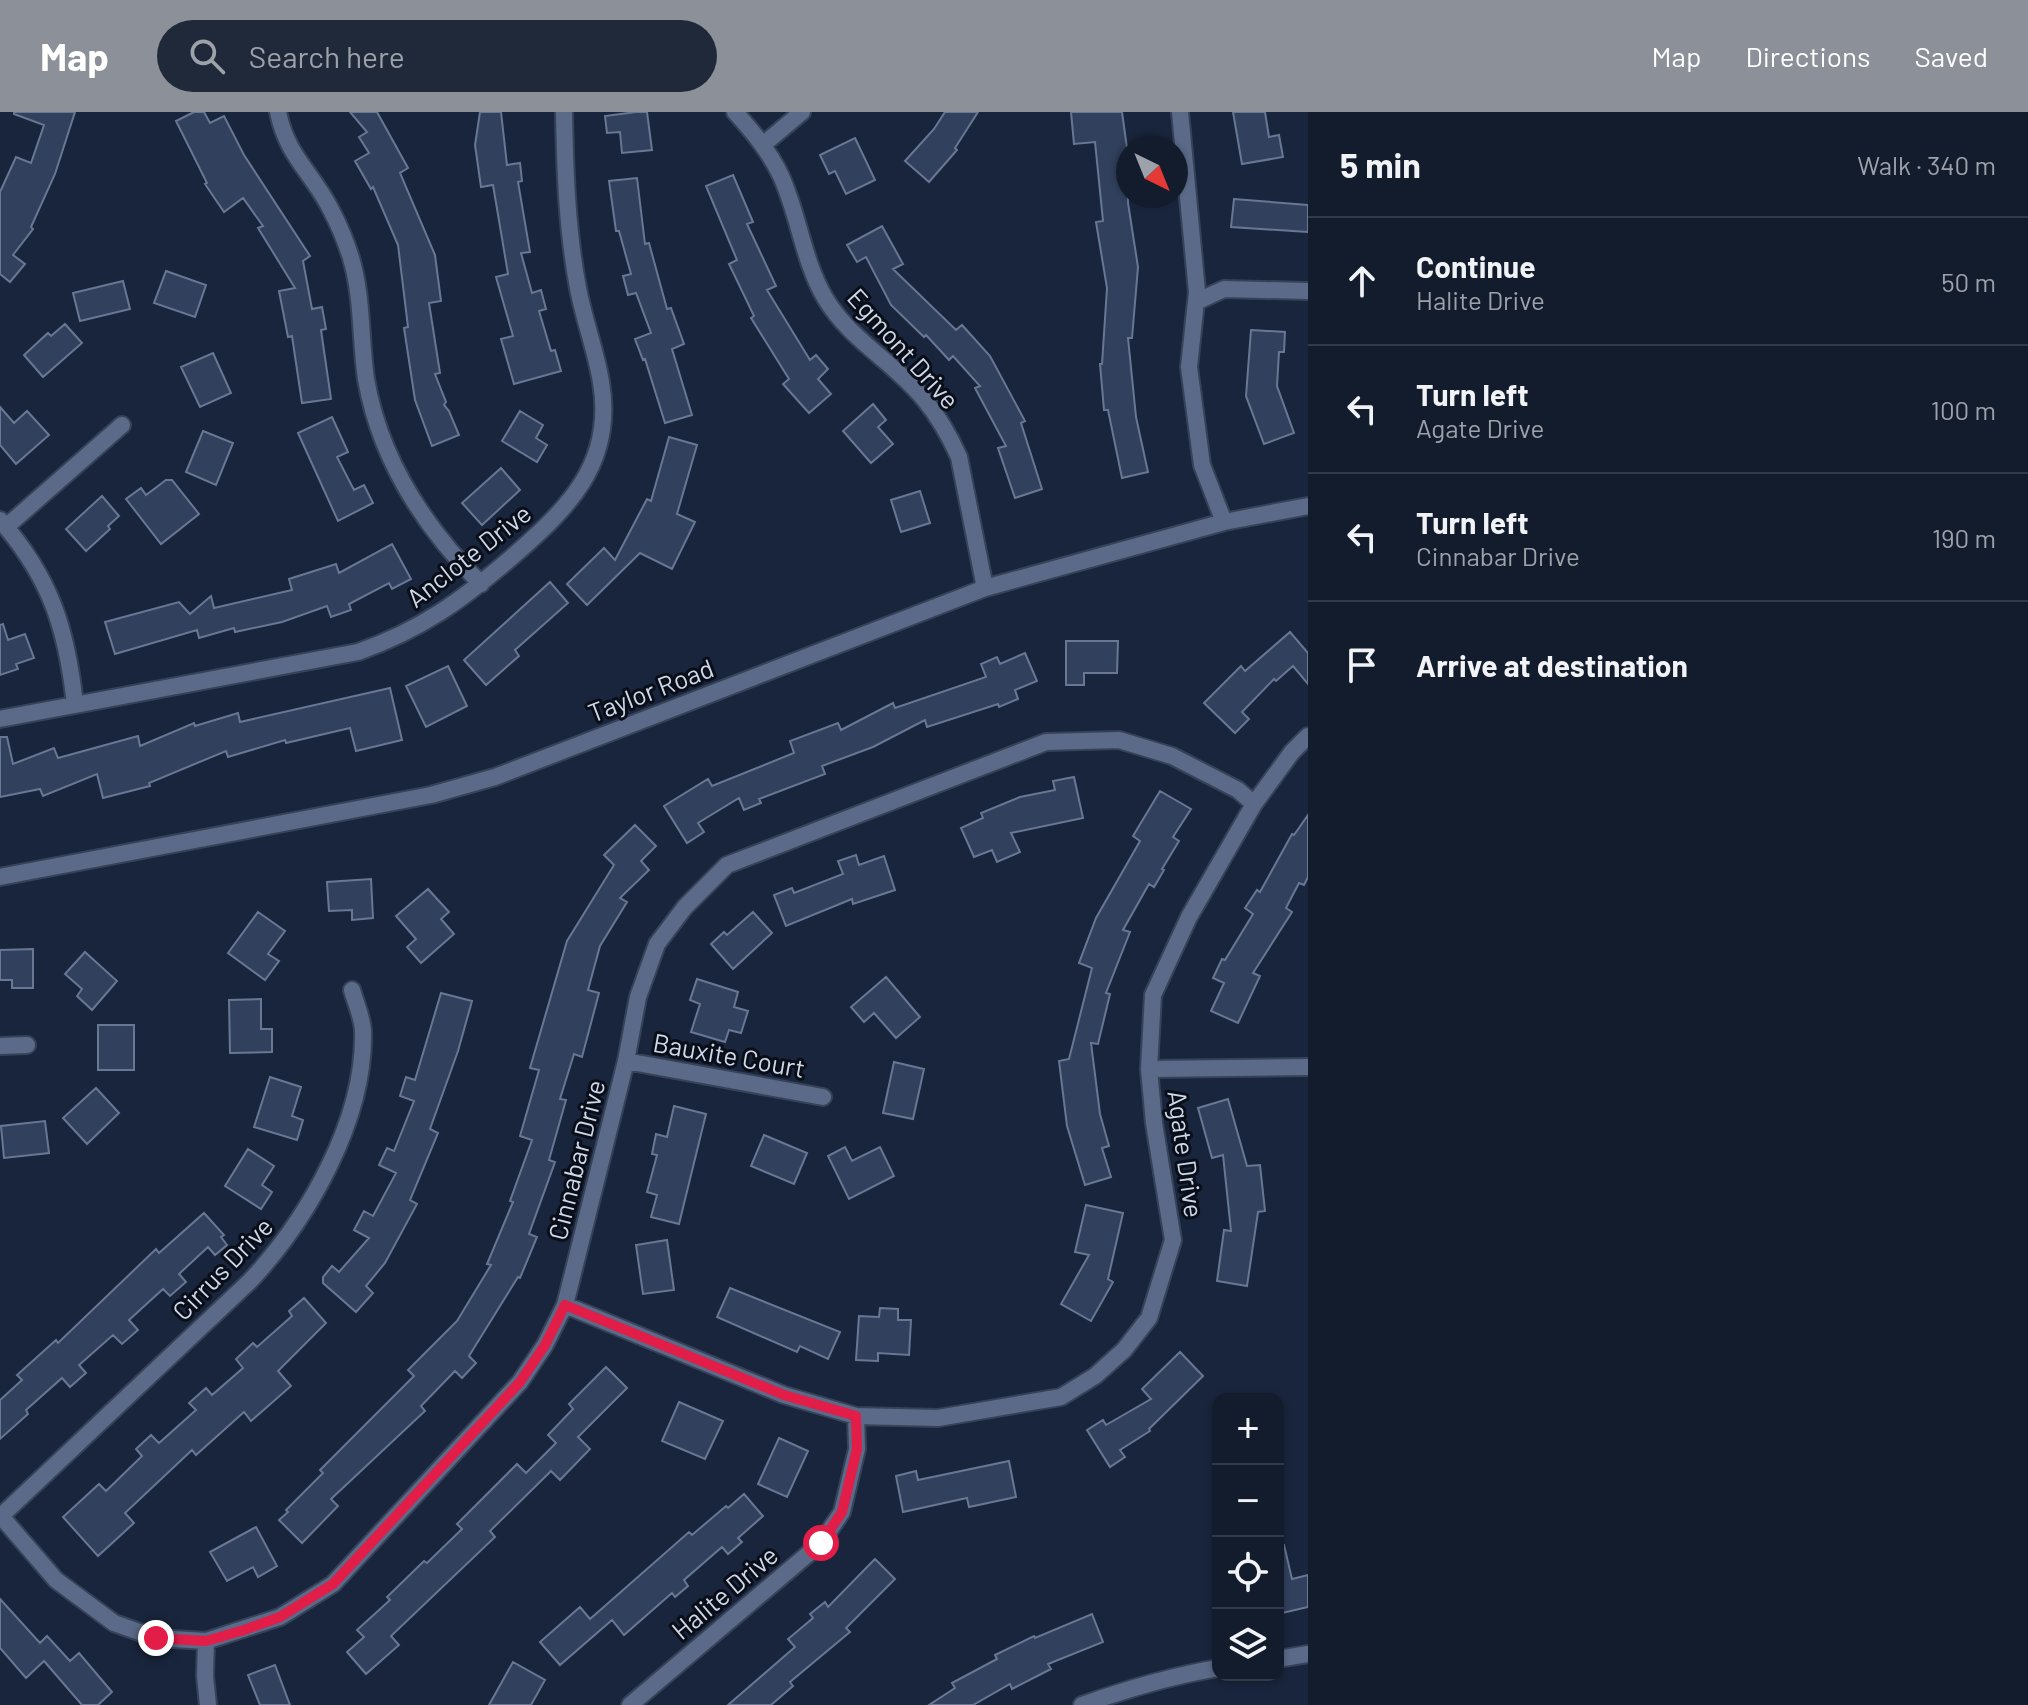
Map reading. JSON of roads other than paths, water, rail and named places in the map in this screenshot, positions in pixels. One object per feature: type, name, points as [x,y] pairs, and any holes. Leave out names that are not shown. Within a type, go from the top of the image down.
[{"type":"street","points":[[278,112],[285,140],[329,206],[351,257],[361,302],[367,381],[388,453],[427,524],[481,584]]},
{"type":"street","name":"Anclote Drive","points":[[0,719],[358,652],[392,640],[424,624],[481,584],[569,504],[589,472],[601,431],[601,382],[578,287],[566,199],[564,112]]},
{"type":"street","name":"Egmont Drive","points":[[735,112],[764,144],[782,178],[808,262],[826,299],[851,332],[923,398],[952,441],[959,457],[985,588]]},
{"type":"street","points":[[764,144],[802,112]]},
{"type":"street","points":[[1180,112],[1196,302],[1189,367],[1202,465],[1224,522]]},
{"type":"street","points":[[1196,302],[1224,289],[1308,291]]},
{"type":"street","points":[[75,705],[70,658],[56,607],[35,565],[3,523],[122,425]]},
{"type":"street","name":"Taylor Road","points":[[0,877],[431,795],[495,777],[985,588],[1224,522],[1308,506]]},
{"type":"street","name":"Agate Drive","points":[[565,1305],[784,1395],[856,1416],[938,1418],[1061,1397],[1095,1376],[1124,1350],[1149,1318],[1173,1240],[1154,1123],[1149,1069],[1153,995],[1189,917],[1254,804],[1292,752],[1308,736]]},
{"type":"street","name":"Cinnabar Drive","points":[[0,1516],[56,1580],[114,1623],[156,1638],[206,1641],[280,1617],[333,1584],[520,1382],[545,1345],[565,1305],[626,1061],[638,997],[657,944],[685,907],[727,865],[1046,742],[1119,740],[1172,756],[1238,790],[1254,804]]},
{"type":"street","name":"Cirrus Drive","points":[[0,1516],[250,1281],[298,1224],[335,1152],[361,1069],[363,1029],[352,990]]},
{"type":"street","points":[[0,1046],[27,1045]]},
{"type":"street","name":"Bauxite Court","points":[[626,1061],[823,1097]]},
{"type":"street","points":[[1149,1069],[1308,1067]]},
{"type":"street","name":"Halite Drive","points":[[630,1705],[821,1543],[842,1512],[857,1449],[856,1416]]},
{"type":"street","points":[[206,1641],[208,1705]]},
{"type":"street","points":[[1284,1658],[1308,1654]]},
{"type":"street","points":[[1082,1705],[1144,1684],[1212,1669]]}]
